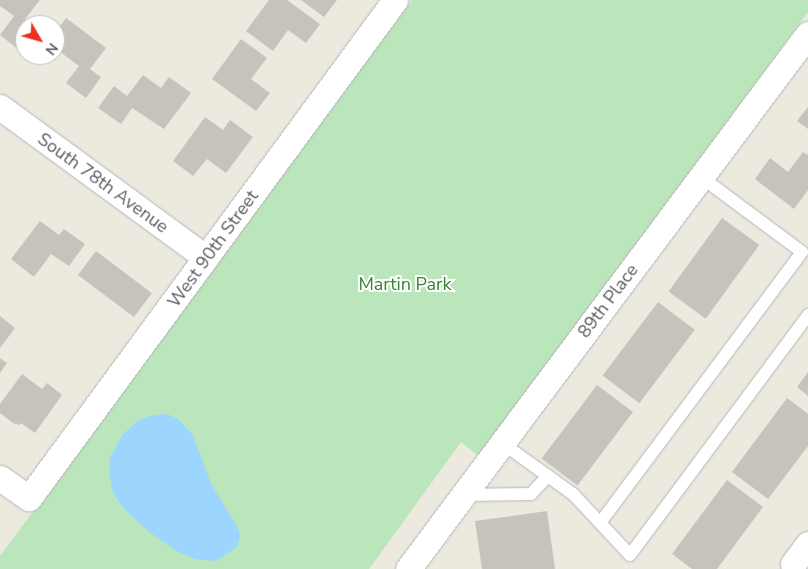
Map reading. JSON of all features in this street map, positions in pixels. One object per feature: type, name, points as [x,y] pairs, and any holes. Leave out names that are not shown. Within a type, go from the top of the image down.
[{"type":"street","name":"West 90th Street","points":[[0,478],[29,498],[395,0]]},
{"type":"street","name":"89th Place","points":[[408,569],[808,34]]},
{"type":"street","name":"South 78th Avenue","points":[[0,107],[206,258]]},
{"type":"street","points":[[793,564],[808,544]]},
{"type":"lane","points":[[600,523],[805,254],[701,177]]},
{"type":"lane","points":[[502,443],[573,494],[630,555],[808,315]]},
{"type":"lane","points":[[464,495],[531,494],[548,476]]},
{"type":"green space","name":"Martin Park","points":[[412,0],[808,0],[808,12],[480,457],[461,442],[369,569],[0,569],[0,556]]},
{"type":"water","points":[[167,414],[178,419],[193,435],[211,484],[238,528],[240,536],[237,547],[216,561],[195,559],[177,551],[149,532],[127,512],[116,498],[112,489],[109,472],[110,458],[122,435],[139,420],[154,415]]},
{"type":"building","points":[[0,0],[40,0],[28,15],[15,15],[15,47],[0,35],[14,16],[0,6]]},
{"type":"building","points":[[269,0],[287,0],[320,24],[306,43],[288,30],[273,51],[246,31]]},
{"type":"building","points":[[301,0],[337,0],[324,17]]},
{"type":"building","points":[[66,18],[106,48],[90,69],[101,77],[86,98],[66,83],[79,66],[65,56]]},
{"type":"building","points":[[241,39],[267,58],[251,79],[270,93],[256,111],[212,79]]},
{"type":"building","points":[[143,75],[161,88],[169,77],[191,93],[164,129],[132,108],[121,124],[98,108],[114,86],[127,96]]},
{"type":"building","points":[[808,107],[808,129],[797,121]]},
{"type":"building","points":[[205,117],[223,130],[230,120],[253,137],[226,173],[207,159],[193,176],[173,161]]},
{"type":"building","points":[[803,152],[808,155],[808,190],[794,209],[755,179],[770,158],[788,172]]},
{"type":"building","points":[[722,218],[759,245],[706,319],[669,292]]},
{"type":"building","points":[[40,221],[59,235],[64,229],[85,244],[69,266],[51,254],[34,277],[11,259]]},
{"type":"building","points":[[96,251],[152,293],[134,317],[78,275]]},
{"type":"building","points":[[658,302],[695,330],[639,403],[603,375]]},
{"type":"building","points":[[0,316],[15,328],[0,348]]},
{"type":"building","points":[[0,358],[7,363],[0,373]]},
{"type":"building","points":[[808,372],[808,396],[797,387]]},
{"type":"building","points":[[22,374],[42,389],[47,383],[62,395],[35,433],[21,423],[19,425],[13,423],[0,413],[0,404]]},
{"type":"building","points":[[597,385],[633,412],[578,486],[542,458]]},
{"type":"building","points":[[787,398],[808,414],[808,446],[768,499],[732,472]]},
{"type":"building","points":[[727,480],[763,507],[717,569],[692,569],[672,554]]},
{"type":"building","points":[[547,511],[555,569],[482,569],[475,521]]}]
